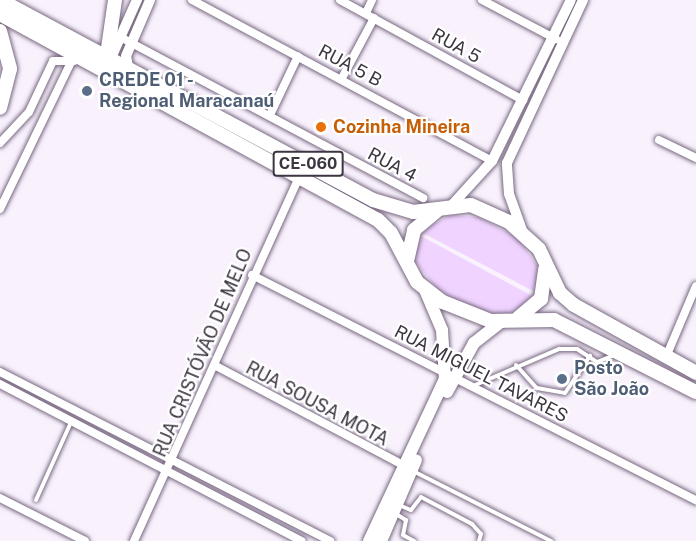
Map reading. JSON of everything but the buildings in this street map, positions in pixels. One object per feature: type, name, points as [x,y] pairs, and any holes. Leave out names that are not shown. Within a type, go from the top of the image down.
[{"type":"highway","name":"CE-060","points":[[0,0],[389,207],[481,208],[523,234],[574,305],[696,373]]},
{"type":"highway","points":[[109,56],[115,0]]},
{"type":"highway","name":"CE-060","points":[[0,14],[378,220],[425,290],[465,313],[509,320],[554,320],[623,351],[696,392]]},
{"type":"highway","points":[[0,31],[10,69],[0,108]]},
{"type":"highway","points":[[407,261],[414,230],[445,208]]},
{"type":"highway","points":[[509,320],[542,299],[545,265]]},
{"type":"main road","points":[[425,290],[442,330],[450,374]]},
{"type":"main road","points":[[369,541],[408,468],[450,374],[474,343],[509,320]]},
{"type":"main road","points":[[381,541],[396,509],[408,468]]},
{"type":"street","points":[[128,67],[128,41],[137,0]]},
{"type":"street","points":[[109,56],[128,41],[150,0]]},
{"type":"street","name":"RUA 5 B","points":[[192,0],[342,78],[492,161]]},
{"type":"street","name":"RUA 5","points":[[340,0],[523,100]]},
{"type":"street","points":[[366,13],[372,0]]},
{"type":"street","points":[[482,0],[557,40]]},
{"type":"street","points":[[523,234],[509,194],[507,163],[571,0]]},
{"type":"street","points":[[445,208],[492,161],[523,100],[583,0]]},
{"type":"street","points":[[342,78],[374,18]]},
{"type":"street","name":"RUA 4","points":[[128,41],[423,198]]},
{"type":"street","points":[[270,115],[298,56]]},
{"type":"street","points":[[0,209],[70,59]]},
{"type":"street","points":[[0,143],[30,112],[53,61],[70,59],[112,81],[119,78]]},
{"type":"street","points":[[659,140],[696,159]]},
{"type":"street","points":[[323,172],[335,152]]},
{"type":"street","name":"RUA CRISTÓVÃO DE MELO","points":[[134,541],[216,366],[252,276],[298,177]]},
{"type":"street","name":"RUA MIGUEL TAVARES","points":[[252,276],[450,374],[696,501]]},
{"type":"street","points":[[666,357],[696,286]]},
{"type":"street","name":"RUA SOUSA MOTA","points":[[216,366],[408,468]]},
{"type":"street","points":[[0,372],[174,459],[319,538],[330,541]]},
{"type":"street","points":[[0,384],[236,504],[302,541]]},
{"type":"street","points":[[94,432],[99,421]]},
{"type":"street","points":[[236,504],[241,494]]},
{"type":"street","points":[[0,498],[85,541]]},
{"type":"lane","points":[[473,386],[516,365],[559,349],[590,356],[597,362],[623,351]]},
{"type":"lane","points":[[516,365],[537,388],[564,393],[590,356]]},
{"type":"lane","points":[[36,500],[71,421]]},
{"type":"lane","points":[[408,468],[551,541]]},
{"type":"lane","points":[[396,509],[411,510],[421,497],[472,525],[482,534],[479,541]]},
{"type":"lane","points":[[396,509],[406,520],[402,533],[414,541]]},
{"type":"shaded area","points":[[450,215],[478,217],[518,238],[539,269],[535,292],[421,232]]},
{"type":"shaded area","points":[[419,235],[534,297],[511,313],[482,314],[439,291],[413,259]]},
{"type":"place","name":"CREDE 01 - Regional Maracanaú","points":[[87,91]]},
{"type":"place","name":"Cozinha Mineira","points":[[321,127]]},
{"type":"place","name":"Posto São João","points":[[562,379]]}]
